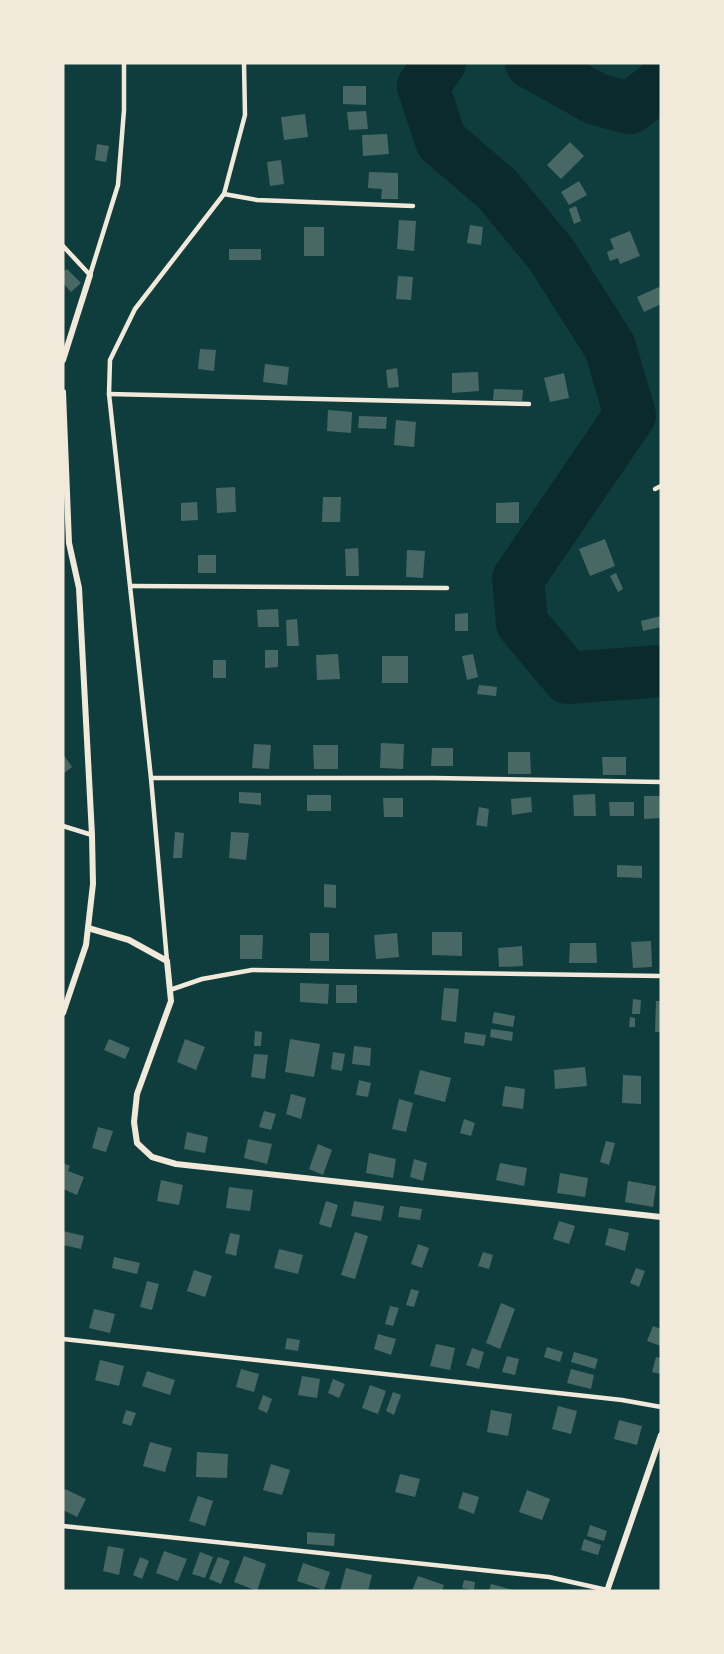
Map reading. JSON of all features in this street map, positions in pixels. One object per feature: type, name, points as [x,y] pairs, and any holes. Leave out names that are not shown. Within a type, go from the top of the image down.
[{"type":"street","points":[[63,360],[90,275]]},
{"type":"street","points":[[63,392],[69,543],[79,588],[93,884],[86,945],[63,1013]]},
{"type":"street","points":[[88,928],[129,940],[167,961],[171,1001],[137,1094],[134,1122],[137,1143],[152,1157],[176,1164],[661,1217]]},
{"type":"street","points":[[607,1590],[661,1435]]},
{"type":"lane","points":[[63,246],[90,275],[118,185],[124,110],[124,63]]},
{"type":"lane","points":[[167,961],[151,778],[109,394],[110,360],[135,309],[224,194],[245,115],[244,63]]},
{"type":"lane","points":[[224,194],[256,200],[412,206]]},
{"type":"lane","points":[[109,394],[529,404]]},
{"type":"lane","points":[[655,489],[661,486]]},
{"type":"lane","points":[[63,536],[69,543]]},
{"type":"lane","points":[[131,586],[447,588]]},
{"type":"lane","points":[[151,778],[434,778],[661,782]]},
{"type":"lane","points":[[63,826],[92,835]]},
{"type":"lane","points":[[170,990],[202,979],[252,970],[661,976]]},
{"type":"lane","points":[[63,1340],[622,1400],[661,1407]]},
{"type":"lane","points":[[63,1526],[549,1576],[607,1590]]},
{"type":"building","points":[[343,86],[366,86],[366,105],[343,104]]},
{"type":"building","points":[[366,111],[368,129],[349,130],[347,112]]},
{"type":"building","points":[[305,114],[308,137],[284,140],[281,117]]},
{"type":"building","points":[[387,134],[389,154],[363,156],[362,135]]},
{"type":"building","points":[[570,142],[584,156],[561,179],[547,165]]},
{"type":"building","points":[[97,144],[109,146],[106,162],[95,160]]},
{"type":"building","points":[[281,160],[284,184],[270,186],[267,162]]},
{"type":"building","points":[[369,172],[398,173],[398,199],[381,199],[382,189],[368,188]]},
{"type":"building","points":[[579,181],[587,195],[569,205],[561,192]]},
{"type":"building","points":[[576,206],[581,221],[574,224],[569,209]]},
{"type":"building","points":[[399,220],[416,221],[414,251],[397,249]]},
{"type":"building","points":[[470,225],[483,227],[481,245],[467,243]]},
{"type":"building","points":[[304,227],[324,227],[324,256],[304,256]]},
{"type":"building","points":[[630,231],[640,256],[620,264],[618,258],[610,261],[607,252],[614,249],[610,239]]},
{"type":"building","points":[[229,249],[261,249],[261,260],[229,260]]},
{"type":"building","points":[[67,269],[81,283],[71,292],[63,283],[63,272]]},
{"type":"building","points":[[398,276],[413,277],[411,300],[396,299]]},
{"type":"building","points":[[659,287],[661,304],[644,312],[637,297]]},
{"type":"building","points":[[200,349],[216,350],[214,371],[198,369]]},
{"type":"building","points":[[265,364],[289,367],[287,385],[263,382]]},
{"type":"building","points":[[397,368],[399,387],[388,388],[386,370]]},
{"type":"building","points":[[478,372],[479,391],[452,393],[452,373]]},
{"type":"building","points":[[564,373],[569,398],[550,402],[544,378]]},
{"type":"building","points":[[494,389],[523,390],[522,401],[493,400]]},
{"type":"building","points":[[328,410],[352,412],[351,433],[327,431]]},
{"type":"building","points":[[359,416],[387,417],[386,429],[358,428]]},
{"type":"building","points":[[396,420],[416,422],[414,447],[394,445]]},
{"type":"building","points":[[235,487],[236,512],[217,513],[216,488]]},
{"type":"building","points":[[323,497],[341,497],[340,522],[322,522]]},
{"type":"building","points":[[197,502],[198,520],[181,521],[181,503]]},
{"type":"building","points":[[519,502],[519,523],[496,523],[496,503]]},
{"type":"building","points":[[605,539],[615,566],[590,576],[579,549]]},
{"type":"building","points":[[358,548],[359,576],[346,576],[345,549]]},
{"type":"building","points":[[407,550],[425,551],[423,578],[406,577]]},
{"type":"building","points":[[198,555],[216,555],[216,573],[198,573]]},
{"type":"building","points":[[616,573],[623,589],[618,592],[610,576]]},
{"type":"building","points":[[278,609],[279,627],[258,627],[257,610]]},
{"type":"building","points":[[468,613],[468,631],[455,631],[455,614]]},
{"type":"building","points":[[661,616],[661,627],[643,631],[641,621]]},
{"type":"building","points":[[297,619],[299,646],[287,646],[286,620]]},
{"type":"building","points":[[265,650],[278,650],[278,667],[265,668]]},
{"type":"building","points":[[338,654],[340,679],[317,680],[316,655]]},
{"type":"building","points":[[473,654],[478,677],[467,680],[462,656]]},
{"type":"building","points":[[382,656],[408,656],[408,683],[382,683]]},
{"type":"building","points":[[213,660],[226,660],[226,678],[213,678]]},
{"type":"building","points":[[479,685],[497,687],[496,696],[477,694]]},
{"type":"building","points":[[381,743],[404,744],[403,769],[380,768]]},
{"type":"building","points":[[254,744],[271,745],[269,769],[252,768]]},
{"type":"building","points":[[313,745],[338,745],[338,769],[314,769]]},
{"type":"building","points":[[432,748],[453,748],[453,766],[431,766]]},
{"type":"building","points":[[508,752],[530,752],[531,774],[508,774]]},
{"type":"building","points":[[63,754],[72,767],[63,774]]},
{"type":"building","points":[[602,757],[626,757],[626,775],[603,775]]},
{"type":"building","points":[[239,792],[261,793],[261,805],[239,803]]},
{"type":"building","points":[[595,794],[596,816],[574,816],[573,795]]},
{"type":"building","points":[[307,795],[331,795],[331,811],[307,811]]},
{"type":"building","points":[[644,796],[661,796],[661,818],[644,819]]},
{"type":"building","points":[[531,797],[532,812],[512,815],[511,799]]},
{"type":"building","points":[[383,798],[403,798],[403,817],[384,817]]},
{"type":"building","points":[[609,802],[634,802],[634,816],[610,816]]},
{"type":"building","points":[[479,807],[489,809],[487,827],[476,825]]},
{"type":"building","points":[[175,832],[184,833],[182,858],[173,858]]},
{"type":"building","points":[[231,832],[249,833],[246,860],[229,858]]},
{"type":"building","points":[[617,865],[642,866],[642,878],[617,877]]},
{"type":"building","points":[[324,884],[336,885],[336,908],[324,907]]},
{"type":"building","points":[[432,932],[462,932],[462,956],[432,955]]},
{"type":"building","points":[[310,933],[329,933],[329,961],[310,961]]},
{"type":"building","points":[[397,933],[399,957],[376,959],[374,935]]},
{"type":"building","points":[[240,935],[263,935],[262,959],[240,959]]},
{"type":"building","points":[[651,941],[652,967],[633,968],[631,942]]},
{"type":"building","points":[[570,943],[596,943],[597,963],[569,963]]},
{"type":"building","points":[[522,946],[523,966],[499,967],[498,948]]},
{"type":"building","points":[[300,983],[329,984],[328,1004],[300,1002]]},
{"type":"building","points":[[336,985],[357,985],[357,1003],[336,1003]]},
{"type":"building","points":[[444,988],[459,989],[456,1022],[441,1020]]},
{"type":"building","points":[[633,999],[641,1000],[640,1014],[632,1014]]},
{"type":"building","points":[[656,1001],[661,1001],[661,1032],[655,1032]]},
{"type":"building","points":[[494,1012],[515,1016],[513,1027],[492,1023]]},
{"type":"building","points":[[630,1017],[635,1018],[635,1027],[629,1027]]},
{"type":"building","points":[[491,1029],[513,1032],[512,1041],[490,1037]]},
{"type":"building","points":[[255,1031],[262,1032],[261,1046],[254,1046]]},
{"type":"building","points":[[465,1032],[486,1035],[484,1046],[464,1043]]},
{"type":"building","points":[[109,1039],[130,1048],[125,1059],[104,1050]]},
{"type":"building","points":[[185,1039],[205,1047],[196,1070],[177,1062]]},
{"type":"building","points":[[290,1039],[320,1044],[314,1077],[285,1072]]},
{"type":"building","points":[[354,1046],[371,1048],[370,1066],[352,1064]]},
{"type":"building","points":[[333,1052],[345,1054],[342,1071],[331,1069]]},
{"type":"building","points":[[254,1054],[268,1055],[265,1079],[251,1077]]},
{"type":"building","points":[[585,1067],[587,1086],[555,1089],[554,1070]]},
{"type":"building","points":[[420,1070],[451,1078],[445,1102],[414,1094]]},
{"type":"building","points":[[623,1075],[641,1076],[641,1104],[622,1103]]},
{"type":"building","points":[[359,1080],[371,1083],[368,1097],[356,1095]]},
{"type":"building","points":[[505,1086],[525,1089],[523,1109],[502,1106]]},
{"type":"building","points":[[291,1094],[306,1098],[301,1119],[286,1114]]},
{"type":"building","points":[[399,1099],[413,1103],[406,1132],[392,1129]]},
{"type":"building","points":[[264,1111],[276,1114],[271,1130],[259,1127]]},
{"type":"building","points":[[464,1119],[475,1123],[471,1136],[460,1133]]},
{"type":"building","points":[[98,1127],[113,1131],[106,1152],[92,1148]]},
{"type":"building","points":[[187,1132],[208,1137],[205,1153],[184,1149]]},
{"type":"building","points":[[248,1139],[272,1144],[267,1164],[244,1158]]},
{"type":"building","points":[[606,1141],[615,1143],[609,1165],[600,1162]]},
{"type":"building","points":[[318,1144],[332,1150],[323,1175],[309,1169]]},
{"type":"building","points":[[369,1153],[396,1159],[393,1178],[366,1173]]},
{"type":"building","points":[[414,1159],[427,1163],[423,1181],[410,1177]]},
{"type":"building","points":[[63,1163],[70,1166],[68,1171],[84,1177],[77,1195],[63,1189]]},
{"type":"building","points":[[500,1163],[527,1168],[524,1186],[496,1180]]},
{"type":"building","points":[[560,1173],[588,1178],[585,1197],[557,1193]]},
{"type":"building","points":[[161,1180],[183,1185],[179,1205],[157,1201]]},
{"type":"building","points":[[628,1181],[656,1186],[653,1207],[625,1202]]},
{"type":"building","points":[[229,1187],[253,1190],[250,1211],[226,1208]]},
{"type":"building","points":[[326,1201],[338,1205],[331,1228],[319,1224]]},
{"type":"building","points":[[354,1201],[384,1206],[381,1221],[351,1216]]},
{"type":"building","points":[[400,1206],[422,1209],[420,1220],[398,1217]]},
{"type":"building","points":[[559,1221],[575,1226],[569,1244],[553,1239]]},
{"type":"building","points":[[609,1228],[629,1233],[625,1251],[605,1245]]},
{"type":"building","points":[[63,1231],[84,1236],[81,1249],[63,1245]]},
{"type":"building","points":[[355,1232],[368,1236],[355,1279],[341,1275]]},
{"type":"building","points":[[230,1233],[240,1235],[236,1256],[225,1253]]},
{"type":"building","points":[[418,1244],[429,1248],[422,1268],[411,1264]]},
{"type":"building","points":[[279,1249],[303,1255],[298,1274],[274,1268]]},
{"type":"building","points":[[483,1252],[493,1255],[489,1269],[478,1266]]},
{"type":"building","points":[[114,1257],[140,1263],[137,1274],[112,1268]]},
{"type":"building","points":[[636,1268],[645,1271],[639,1287],[630,1283]]},
{"type":"building","points":[[194,1270],[212,1276],[205,1297],[187,1291]]},
{"type":"building","points":[[147,1281],[159,1284],[152,1310],[140,1307]]},
{"type":"building","points":[[411,1289],[419,1291],[414,1307],[406,1305]]},
{"type":"building","points":[[501,1303],[515,1309],[500,1349],[486,1343]]},
{"type":"building","points":[[390,1306],[399,1308],[393,1326],[385,1324]]},
{"type":"building","points":[[94,1309],[115,1314],[110,1333],[89,1328]]},
{"type":"building","points":[[653,1326],[661,1329],[661,1346],[647,1341]]},
{"type":"building","points":[[378,1334],[396,1339],[391,1355],[374,1349]]},
{"type":"building","points":[[287,1338],[300,1340],[298,1351],[285,1349]]},
{"type":"building","points":[[436,1344],[455,1348],[450,1370],[430,1366]]},
{"type":"building","points":[[547,1347],[563,1352],[560,1362],[544,1357]]},
{"type":"building","points":[[472,1348],[484,1352],[479,1369],[466,1365]]},
{"type":"building","points":[[574,1352],[598,1359],[595,1369],[571,1362]]},
{"type":"building","points":[[507,1356],[519,1359],[515,1375],[502,1372]]},
{"type":"building","points":[[656,1357],[661,1358],[661,1374],[652,1372]]},
{"type":"building","points":[[100,1360],[124,1366],[119,1386],[95,1380]]},
{"type":"building","points":[[241,1369],[259,1374],[254,1392],[236,1387]]},
{"type":"building","points":[[571,1369],[594,1375],[591,1389],[567,1383]]},
{"type":"building","points":[[147,1371],[175,1380],[170,1395],[142,1386]]},
{"type":"building","points":[[302,1376],[320,1379],[317,1398],[298,1395]]},
{"type":"building","points":[[333,1379],[345,1384],[339,1398],[328,1393]]},
{"type":"building","points":[[370,1385],[386,1391],[378,1414],[362,1408]]},
{"type":"building","points":[[393,1392],[401,1395],[394,1415],[386,1411]]},
{"type":"building","points":[[263,1395],[272,1399],[267,1413],[258,1409]]},
{"type":"building","points":[[558,1406],[577,1411],[571,1434],[552,1429]]},
{"type":"building","points":[[126,1410],[136,1413],[131,1426],[122,1423]]},
{"type":"building","points":[[491,1410],[512,1414],[508,1436],[487,1432]]},
{"type":"building","points":[[619,1420],[642,1426],[637,1445],[614,1439]]},
{"type":"building","points":[[150,1442],[172,1448],[165,1472],[143,1466]]},
{"type":"building","points":[[197,1452],[228,1454],[227,1478],[196,1477]]},
{"type":"building","points":[[271,1464],[290,1470],[282,1495],[263,1490]]},
{"type":"building","points":[[400,1474],[420,1479],[415,1497],[395,1492]]},
{"type":"building","points":[[65,1489],[86,1499],[77,1517],[63,1510]]},
{"type":"building","points":[[527,1490],[550,1499],[542,1520],[519,1512]]},
{"type":"building","points":[[463,1492],[479,1497],[474,1514],[458,1508]]},
{"type":"building","points":[[198,1496],[213,1501],[205,1526],[189,1521]]},
{"type":"building","points":[[590,1525],[607,1531],[604,1541],[587,1536]]},
{"type":"building","points":[[307,1532],[335,1534],[334,1546],[307,1544]]},
{"type":"building","points":[[584,1539],[601,1545],[598,1555],[581,1550]]},
{"type":"building","points":[[108,1546],[124,1549],[119,1575],[103,1571]]},
{"type":"building","points":[[164,1551],[187,1559],[178,1581],[156,1573]]},
{"type":"building","points":[[200,1552],[213,1557],[205,1578],[192,1574]]},
{"type":"building","points":[[244,1556],[266,1564],[257,1591],[234,1582]]},
{"type":"building","points":[[140,1557],[149,1561],[142,1579],[133,1575]]},
{"type":"building","points":[[218,1557],[230,1561],[221,1584],[209,1579]]},
{"type":"building","points":[[303,1563],[330,1572],[324,1590],[297,1581]]},
{"type":"building","points":[[346,1568],[372,1575],[368,1591],[340,1591]]},
{"type":"building","points":[[418,1576],[444,1585],[442,1591],[412,1591]]},
{"type":"building","points":[[464,1580],[475,1582],[474,1590],[462,1588]]},
{"type":"building","points":[[491,1584],[513,1590],[513,1591],[489,1591]]},
{"type":"waterway","points":[[440,63],[423,86],[441,141],[497,189],[551,254],[610,347],[630,415],[518,579],[522,623],[568,678],[661,671]]},
{"type":"waterway","points":[[531,63],[596,99],[630,108],[661,84]]}]
